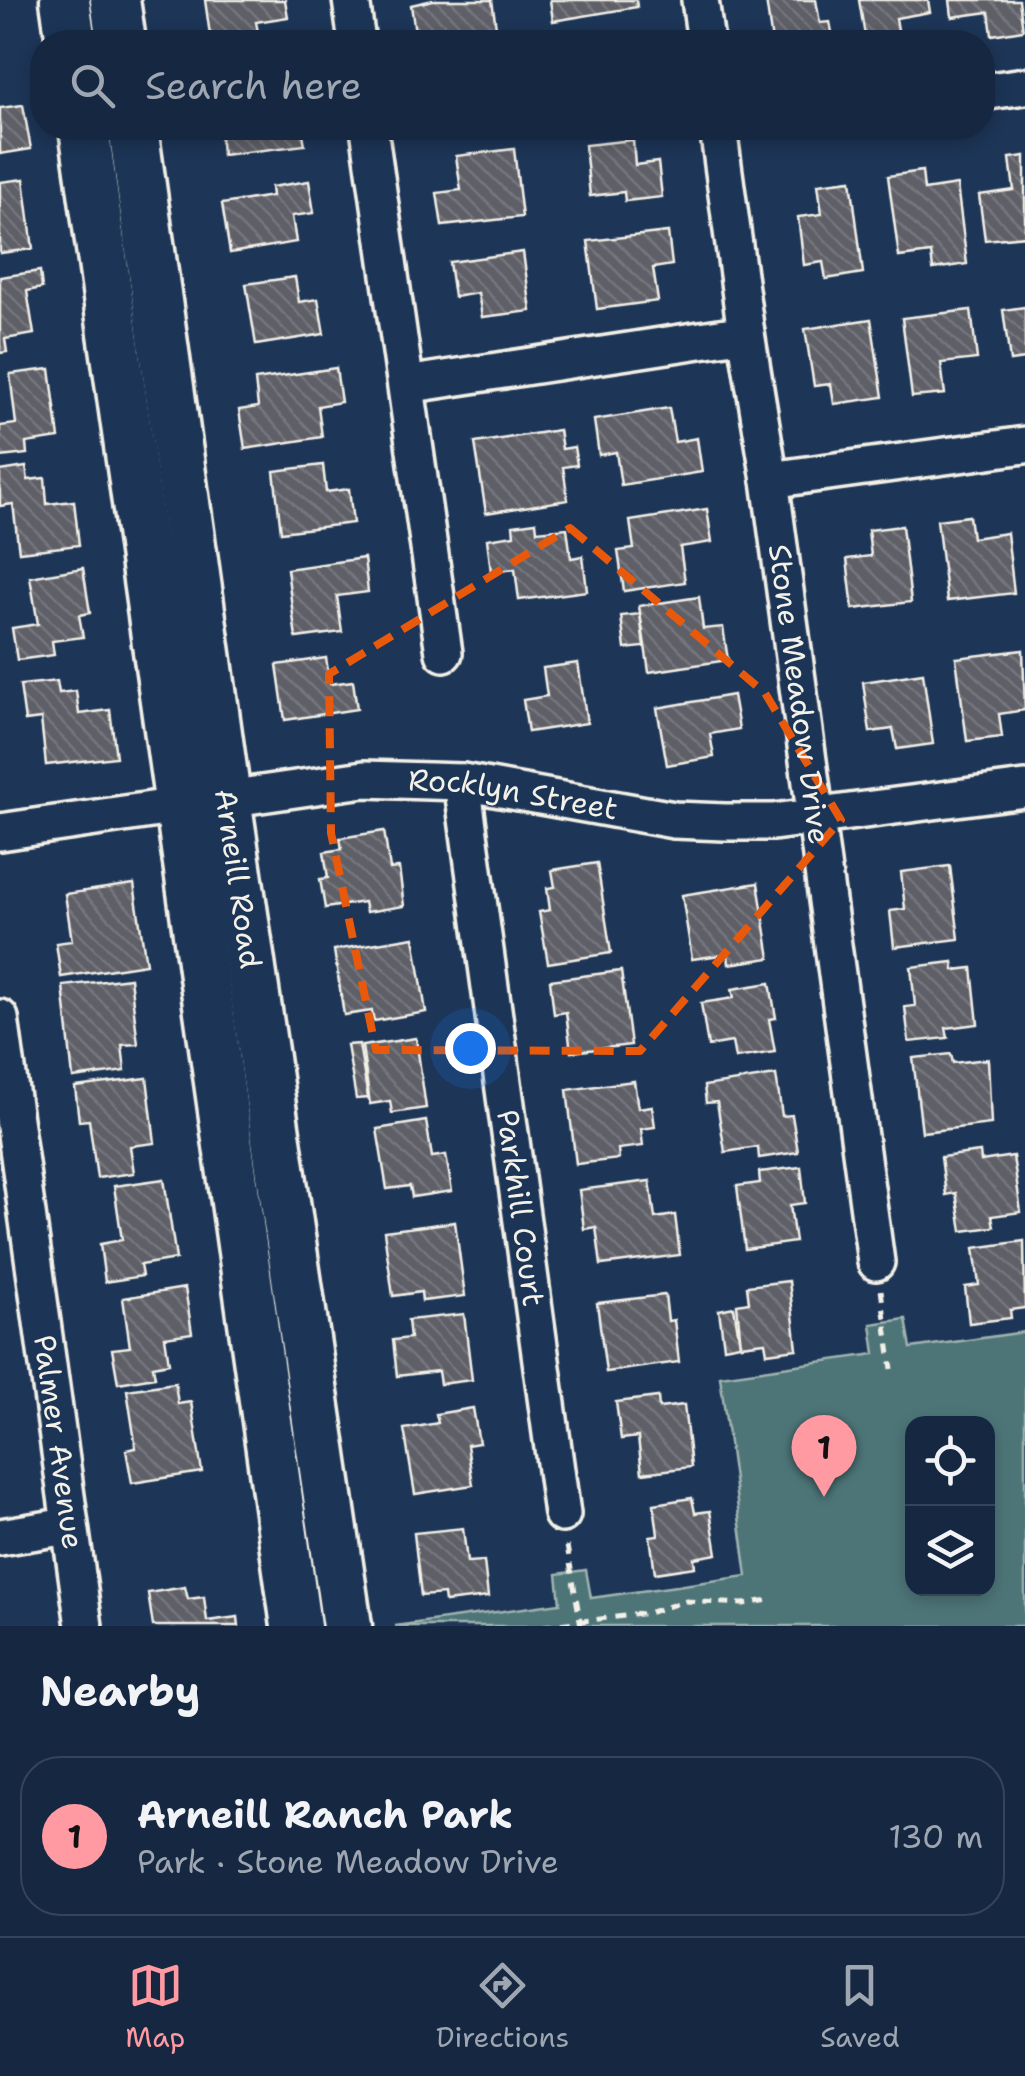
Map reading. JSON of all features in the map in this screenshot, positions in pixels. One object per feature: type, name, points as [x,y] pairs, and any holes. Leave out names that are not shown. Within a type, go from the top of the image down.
[{"type":"main road","points":[[65,0],[69,30]]},
{"type":"main road","points":[[114,0],[119,30]]},
{"type":"main road","name":"Arneill Road","points":[[86,140],[348,1626]]},
{"type":"main road","name":"Arneill Road","points":[[134,140],[296,1626]]},
{"type":"street","points":[[350,0],[354,30]]},
{"type":"street","points":[[700,0],[704,30]]},
{"type":"street","points":[[995,90],[1025,86]]},
{"type":"street","points":[[371,140],[444,653]]},
{"type":"street","name":"Stone Meadow Drive","points":[[722,140],[876,1262]]},
{"type":"street","points":[[406,385],[746,334]]},
{"type":"street","points":[[770,480],[1025,445]]},
{"type":"street","name":"Rocklyn Street","points":[[0,832],[364,779],[462,782],[674,820],[773,822],[1025,789]]},
{"type":"street","name":"Parkhill Court","points":[[462,782],[562,1514]]},
{"type":"street","name":"Palmer Avenue","points":[[0,1018],[11,1187],[84,1626]]},
{"type":"street","points":[[0,1537],[68,1526]]},
{"type":"path","points":[[876,1262],[892,1368]]},
{"type":"path","points":[[562,1514],[580,1623]]},
{"type":"path","points":[[543,1626],[648,1614],[684,1601],[744,1604],[770,1600]]},
{"type":"highlighted area","points":[[570,528],[765,693],[841,820],[640,1051],[376,1050],[331,833],[329,674]]},
{"type":"green space","points":[[906,1319],[911,1348],[1025,1332],[1025,1626],[395,1626],[560,1603],[557,1574],[586,1570],[591,1598],[747,1576],[720,1376],[875,1354],[871,1324]]},
{"type":"building","points":[[205,0],[285,0],[288,17],[256,22],[258,30],[209,30]]},
{"type":"building","points":[[433,0],[492,0],[496,27],[415,30],[411,5]]},
{"type":"building","points":[[550,0],[636,0],[637,7],[553,21]]},
{"type":"building","points":[[766,0],[816,0],[820,23],[830,22],[832,30],[770,30]]},
{"type":"building","points":[[859,0],[928,0],[930,12],[896,18],[898,30],[864,30]]},
{"type":"building","points":[[950,0],[1019,0],[1023,30],[995,35],[989,12],[952,17]]},
{"type":"building","points":[[23,105],[31,149],[0,154],[0,108]]},
{"type":"building","points":[[221,140],[304,140],[305,145],[222,155]]},
{"type":"building","points":[[633,140],[635,165],[658,162],[662,197],[625,201],[624,192],[590,196],[585,145]]},
{"type":"building","points":[[514,149],[522,217],[442,226],[437,193],[461,190],[456,156]]},
{"type":"building","points":[[1025,156],[1025,236],[985,240],[979,195],[1014,190],[1010,158]]},
{"type":"building","points":[[922,171],[924,190],[957,185],[967,264],[933,269],[931,253],[899,257],[888,176]]},
{"type":"building","points":[[24,179],[33,249],[0,253],[0,182]]},
{"type":"building","points":[[851,180],[863,273],[826,279],[823,262],[804,265],[798,217],[822,214],[818,184]]},
{"type":"building","points":[[309,181],[314,213],[292,216],[296,242],[230,253],[222,204],[272,196],[271,187]]},
{"type":"building","points":[[668,232],[672,265],[653,268],[658,301],[597,309],[588,241]]},
{"type":"building","points":[[523,252],[531,311],[482,317],[478,293],[454,297],[449,262]]},
{"type":"building","points":[[40,271],[42,288],[27,291],[34,334],[5,339],[7,352],[0,353],[0,277]]},
{"type":"building","points":[[295,277],[299,302],[318,299],[324,334],[256,345],[246,284]]},
{"type":"building","points":[[1025,307],[1025,359],[1010,361],[1003,310]]},
{"type":"building","points":[[971,310],[977,359],[941,363],[945,394],[912,397],[902,318]]},
{"type":"building","points":[[871,319],[883,397],[834,404],[831,384],[814,386],[805,329]]},
{"type":"building","points":[[336,368],[341,402],[318,406],[322,437],[245,449],[239,410],[258,407],[255,380]]},
{"type":"building","points":[[50,369],[59,438],[26,443],[27,454],[0,457],[0,426],[16,424],[10,374]]},
{"type":"building","points":[[669,408],[675,442],[697,438],[702,472],[621,485],[616,452],[599,455],[594,420]]},
{"type":"building","points":[[559,430],[562,449],[574,447],[577,465],[563,467],[568,500],[486,513],[475,443]]},
{"type":"building","points":[[323,465],[326,492],[349,489],[353,523],[281,532],[274,471]]},
{"type":"building","points":[[26,467],[28,480],[45,478],[47,504],[74,501],[79,545],[19,552],[13,504],[0,506],[0,471]]},
{"type":"building","points":[[707,509],[712,542],[680,547],[685,582],[624,591],[618,551],[634,549],[630,521]]},
{"type":"building","points":[[969,516],[972,538],[1007,533],[1014,593],[947,601],[937,520]]},
{"type":"building","points":[[536,522],[537,531],[567,528],[571,558],[583,556],[587,591],[519,600],[515,569],[491,572],[487,539],[514,535],[513,525]]},
{"type":"building","points":[[902,526],[911,602],[853,609],[847,559],[871,556],[868,530]]},
{"type":"building","points":[[364,558],[368,592],[337,596],[342,632],[296,638],[287,569]]},
{"type":"building","points":[[83,568],[90,613],[79,615],[83,637],[52,641],[54,655],[17,660],[12,628],[38,624],[30,577]]},
{"type":"building","points":[[699,597],[703,629],[723,627],[728,660],[649,672],[639,606]]},
{"type":"building","points":[[640,614],[644,647],[625,649],[621,616]]},
{"type":"building","points":[[1023,650],[1025,710],[999,714],[1002,737],[967,741],[956,658]]},
{"type":"building","points":[[326,658],[330,684],[353,681],[357,709],[285,720],[277,665]]},
{"type":"building","points":[[578,663],[587,723],[528,732],[523,700],[547,696],[543,668]]},
{"type":"building","points":[[923,673],[933,744],[897,749],[893,729],[870,732],[863,682]]},
{"type":"building","points":[[57,681],[59,693],[76,691],[79,714],[110,710],[116,757],[46,765],[41,719],[25,721],[20,685]]},
{"type":"building","points":[[733,695],[739,729],[710,734],[714,757],[667,765],[657,708]]},
{"type":"building","points":[[384,831],[390,869],[399,868],[404,906],[366,912],[364,902],[325,908],[320,879],[328,878],[324,852],[342,849],[340,838]]},
{"type":"building","points":[[597,863],[611,953],[548,963],[539,912],[550,910],[547,888],[555,887],[552,870]]},
{"type":"building","points":[[950,866],[959,939],[894,947],[890,911],[905,909],[901,872]]},
{"type":"building","points":[[758,883],[770,958],[729,964],[728,954],[692,959],[682,895]]},
{"type":"building","points":[[134,884],[146,964],[61,977],[56,943],[72,941],[65,894]]},
{"type":"building","points":[[414,937],[426,1012],[374,1021],[372,1011],[344,1015],[334,950]]},
{"type":"building","points":[[953,962],[954,970],[972,968],[978,1024],[946,1028],[948,1038],[909,1042],[905,1007],[915,1006],[911,967]]},
{"type":"building","points":[[621,971],[631,1045],[571,1052],[566,1012],[554,1014],[550,980]]},
{"type":"building","points":[[130,978],[138,1044],[122,1045],[125,1071],[73,1078],[63,986]]},
{"type":"building","points":[[770,983],[776,1018],[769,1019],[775,1052],[735,1058],[732,1042],[708,1046],[701,1003],[734,998],[732,989]]},
{"type":"building","points":[[416,1038],[426,1108],[392,1113],[390,1101],[370,1104],[362,1046]]},
{"type":"building","points":[[359,1044],[368,1098],[356,1099],[347,1045]]},
{"type":"building","points":[[951,1054],[953,1063],[988,1059],[991,1124],[922,1132],[913,1058]]},
{"type":"building","points":[[776,1075],[782,1116],[792,1115],[798,1152],[759,1158],[758,1147],[725,1152],[717,1102],[706,1103],[704,1086]]},
{"type":"building","points":[[147,1078],[155,1143],[130,1146],[134,1173],[97,1178],[89,1120],[79,1121],[75,1087]]},
{"type":"building","points":[[634,1081],[638,1108],[652,1106],[655,1127],[641,1129],[643,1146],[618,1149],[619,1159],[576,1164],[567,1090]]},
{"type":"building","points":[[426,1121],[432,1157],[446,1155],[452,1191],[412,1197],[410,1186],[387,1189],[377,1129]]},
{"type":"building","points":[[980,1152],[981,1161],[1013,1156],[1021,1212],[992,1216],[994,1227],[962,1231],[956,1193],[946,1195],[941,1157]]},
{"type":"building","points":[[801,1167],[805,1203],[790,1205],[795,1242],[745,1249],[737,1186],[760,1183],[759,1172]]},
{"type":"building","points":[[164,1179],[176,1259],[140,1265],[142,1276],[105,1282],[100,1244],[122,1240],[114,1186]]},
{"type":"building","points":[[650,1181],[655,1218],[675,1215],[680,1255],[601,1265],[596,1227],[584,1229],[579,1190]]},
{"type":"building","points":[[455,1222],[465,1296],[422,1301],[421,1292],[393,1296],[384,1231]]},
{"type":"building","points":[[1024,1241],[1025,1308],[1010,1310],[1011,1318],[969,1323],[965,1287],[979,1285],[974,1248]]},
{"type":"building","points":[[789,1281],[797,1349],[767,1353],[765,1342],[741,1345],[737,1304],[749,1302],[747,1286]]},
{"type":"building","points":[[185,1288],[192,1333],[165,1337],[169,1363],[153,1366],[155,1377],[118,1383],[112,1349],[130,1347],[123,1298]]},
{"type":"building","points":[[665,1295],[668,1321],[674,1320],[679,1362],[606,1372],[597,1303]]},
{"type":"building","points":[[734,1307],[740,1344],[724,1347],[719,1310]]},
{"type":"building","points":[[464,1314],[472,1380],[440,1384],[438,1371],[397,1376],[393,1340],[410,1338],[408,1320]]},
{"type":"building","points":[[175,1383],[178,1404],[191,1402],[202,1472],[132,1483],[126,1450],[136,1448],[127,1390]]},
{"type":"building","points":[[658,1397],[659,1408],[684,1405],[691,1467],[642,1473],[638,1437],[621,1439],[616,1402]]},
{"type":"building","points":[[473,1408],[479,1443],[467,1445],[473,1485],[415,1494],[404,1429],[438,1423],[436,1414]]},
{"type":"building","points":[[692,1498],[695,1513],[710,1511],[717,1554],[694,1558],[695,1567],[655,1573],[650,1536],[658,1535],[654,1504]]},
{"type":"building","points":[[463,1528],[467,1562],[484,1561],[488,1597],[445,1602],[444,1594],[421,1596],[414,1533]]},
{"type":"building","points":[[185,1587],[188,1599],[204,1597],[207,1621],[238,1617],[239,1626],[153,1626],[148,1593]]},
{"type":"place","name":"Arneill Ranch Park","points":[[824,1497]]}]
